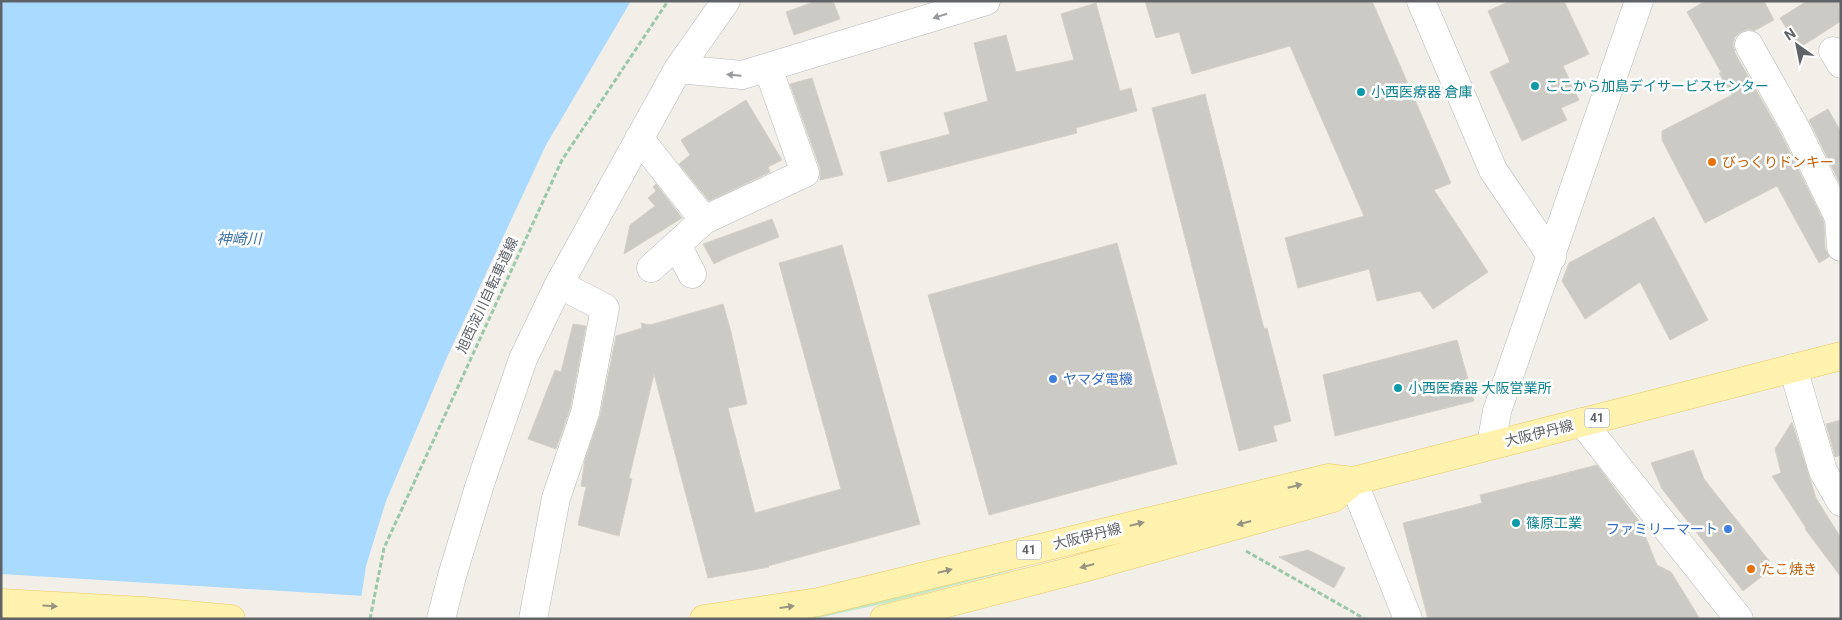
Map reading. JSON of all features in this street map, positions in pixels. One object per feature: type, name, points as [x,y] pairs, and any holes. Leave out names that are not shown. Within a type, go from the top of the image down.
[{"type":"main road","name":"大阪伊丹線","points":[[704,619],[818,602],[1328,478],[1353,481],[1841,356]]},
{"type":"main road","name":"大阪伊丹線","points":[[884,619],[1076,570],[1333,498],[1353,481]]},
{"type":"main road","points":[[1,603],[144,611],[231,619]]},
{"type":"street","points":[[441,619],[480,484],[523,358],[559,284],[678,69],[726,1]]},
{"type":"street","points":[[678,69],[742,76],[986,1]]},
{"type":"street","points":[[1421,1],[1493,170],[1552,256]]},
{"type":"street","points":[[1491,445],[1497,411],[1639,1]]},
{"type":"street","points":[[1749,45],[1796,127],[1839,218],[1841,246]]},
{"type":"street","points":[[651,268],[704,220],[805,173],[768,68]]},
{"type":"street","points":[[639,138],[704,220]]},
{"type":"street","points":[[677,245],[692,274]]},
{"type":"street","points":[[533,619],[556,498],[586,413],[605,308],[559,284]]},
{"type":"street","points":[[1793,368],[1832,470],[1841,502]]},
{"type":"street","points":[[1582,422],[1739,619]]},
{"type":"street","points":[[1353,481],[1408,619]]},
{"type":"path","name":"旭西淀川自転車道線","points":[[370,619],[384,548],[562,160],[668,1]]},
{"type":"path","points":[[1243,549],[1365,619]]},
{"type":"green space","points":[[1013,569],[891,602],[813,619],[790,619],[842,610]]},
{"type":"water","name":"神崎川","points":[[1,1],[631,1],[546,145],[448,355],[386,501],[366,566],[358,619],[1,619]]},
{"type":"pier","points":[[1,574],[364,596],[360,619],[1,619]]},
{"type":"building","points":[[816,1],[833,1],[840,19],[794,35],[786,12]]},
{"type":"building","points":[[1145,1],[1372,1],[1451,183],[1434,190],[1488,272],[1433,309],[1420,291],[1377,301],[1369,269],[1298,288],[1285,238],[1364,216],[1290,46],[1192,74],[1179,32],[1156,38]]},
{"type":"building","name":"ここから加島デイサービスセンター","points":[[1510,1],[1564,1],[1589,54],[1563,66],[1579,100],[1561,108],[1567,120],[1522,141],[1490,72],[1510,62],[1488,11]]},
{"type":"building","points":[[1705,1],[1764,1],[1774,20],[1754,31],[1749,29],[1741,32],[1735,37],[1733,45],[1735,53],[1781,134],[1824,222],[1825,248],[1829,257],[1819,263],[1777,186],[1705,223],[1662,140],[1662,131],[1732,95],[1687,12]]},
{"type":"building","points":[[1807,1],[1841,1],[1841,21],[1799,48],[1780,18]]},
{"type":"building","points":[[1096,3],[1120,91],[1131,88],[1137,111],[1076,128],[1077,133],[888,182],[880,152],[950,134],[944,113],[988,101],[974,43],[1006,35],[1016,72],[1074,60],[1061,14]]},
{"type":"building","points":[[812,78],[843,175],[820,180],[820,168],[790,84]]},
{"type":"building","points":[[1205,94],[1264,329],[1267,328],[1291,421],[1273,426],[1277,441],[1239,451],[1152,108]]},
{"type":"building","points":[[746,100],[782,160],[768,167],[770,172],[709,201],[679,164],[690,155],[681,140]]},
{"type":"building","points":[[1828,109],[1841,132],[1841,186],[1809,120]]},
{"type":"building","points":[[656,184],[682,218],[624,254],[630,225],[655,206],[648,198],[656,191],[653,187]]},
{"type":"building","points":[[1654,217],[1708,320],[1670,340],[1640,282],[1585,319],[1562,281],[1569,263]]},
{"type":"building","points":[[772,219],[779,237],[714,264],[703,244]]},
{"type":"building","name":"ヤマダ電機","points":[[1117,243],[1177,464],[989,515],[928,295]]},
{"type":"building","points":[[842,245],[920,524],[769,567],[708,578],[654,374],[629,478],[632,479],[619,536],[578,525],[586,487],[581,486],[585,460],[600,416],[616,336],[642,328],[641,323],[650,325],[723,304],[747,404],[728,408],[755,513],[841,489],[779,263]]},
{"type":"building","points":[[573,324],[586,326],[570,409],[556,449],[528,439],[555,370],[561,372]]},
{"type":"building","name":"小西医療器 大阪営業所","points":[[1457,340],[1474,401],[1335,436],[1323,375]]},
{"type":"building","points":[[1841,420],[1841,455],[1835,457],[1826,424]]},
{"type":"building","points":[[1792,422],[1816,498],[1841,538],[1841,577],[1805,529],[1772,476],[1781,473],[1775,449]]},
{"type":"building","points":[[1693,450],[1704,479],[1774,567],[1743,591],[1662,489],[1651,463]]},
{"type":"building","points":[[1597,465],[1639,521],[1657,565],[1671,572],[1700,619],[1428,619],[1403,523],[1482,503],[1480,495]]},
{"type":"building","points":[[1308,550],[1345,568],[1334,588],[1279,557]]},
{"type":"place","name":"ここから加島デイサービスセンター","points":[[1535,86]]},
{"type":"place","name":"小西医療器 倉庫","points":[[1361,92]]},
{"type":"place","name":"びっくりドンキー","points":[[1712,162]]},
{"type":"place","name":"ヤマダ電機","points":[[1053,379]]},
{"type":"place","name":"小西医療器 大阪営業所","points":[[1398,388]]},
{"type":"place","name":"篠原工業","points":[[1516,523]]},
{"type":"place","name":"ファミリーマート","points":[[1728,529]]},
{"type":"place","name":"たこ焼き","points":[[1751,569]]}]
